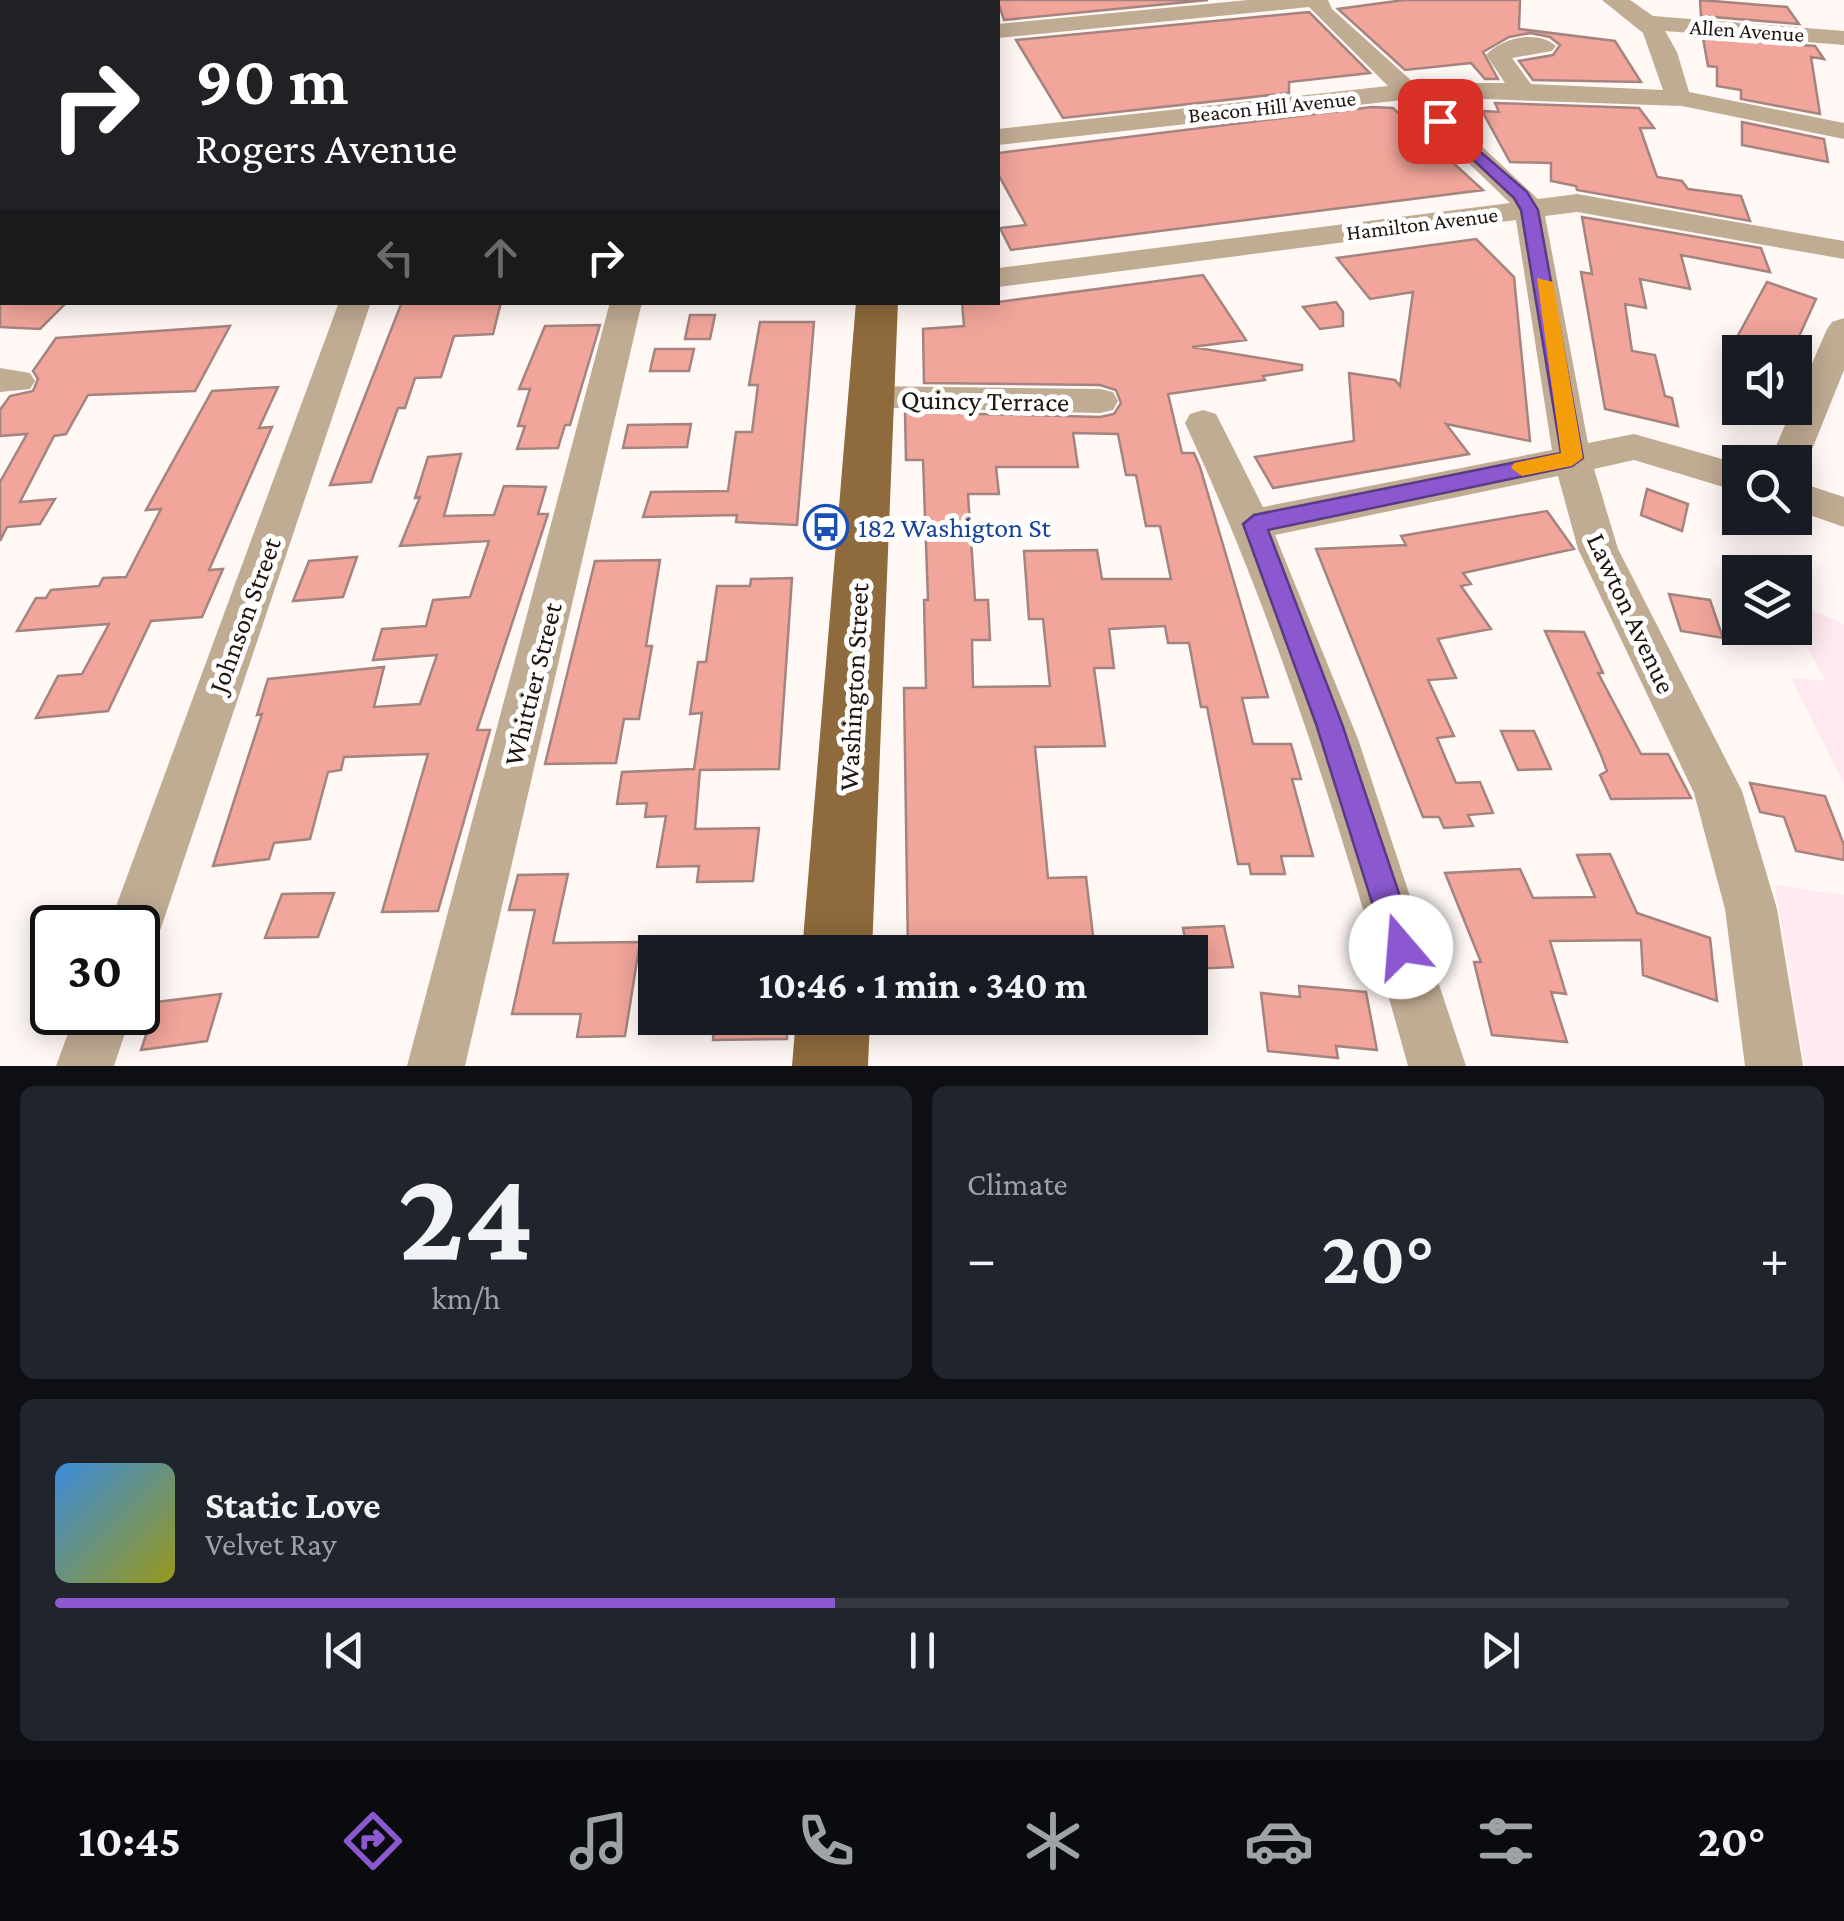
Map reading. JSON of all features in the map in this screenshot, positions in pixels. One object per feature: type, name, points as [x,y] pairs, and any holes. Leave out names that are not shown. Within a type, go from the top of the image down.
[{"type":"main road","name":"Washington Street","points":[[838,935],[877,305]]},
{"type":"main road","points":[[830,1066],[832,1035]]},
{"type":"street","points":[[1000,31],[1317,0],[1322,12],[1521,195],[1530,210]]},
{"type":"street","points":[[1613,0],[1650,22],[1669,55],[1678,98]]},
{"type":"street","name":"Allen Avenue","points":[[1650,22],[1844,38]]},
{"type":"street","points":[[1524,93],[1498,54],[1519,45],[1544,46]]},
{"type":"street","name":"Beacon Hill Avenue","points":[[1000,136],[1441,88],[1678,98],[1844,131]]},
{"type":"street","name":"Hamilton Avenue","points":[[1000,278],[1576,203],[1844,250]]},
{"type":"street","name":"Lawton Avenue","points":[[1530,210],[1572,458],[1598,549],[1718,791],[1750,909],[1774,1066]]},
{"type":"street","name":"Johnson Street","points":[[142,905],[355,305]]},
{"type":"street","name":"Whittier Street","points":[[436,1066],[625,305]]},
{"type":"street","points":[[1795,445],[1844,330]]},
{"type":"street","name":"Quincy Terrace","points":[[870,398],[1100,401]]},
{"type":"street","points":[[1203,423],[1254,524],[1329,724],[1437,1066]]},
{"type":"street","points":[[1254,524],[1634,447],[1722,473]]},
{"type":"street","points":[[1812,501],[1844,512]]},
{"type":"street","points":[[85,1066],[96,1035]]},
{"type":"shaded area","points":[[1812,610],[1844,624],[1844,784],[1791,678],[1826,681],[1806,645],[1812,645]]},
{"type":"shaded area","points":[[1775,885],[1844,895],[1844,1066],[1805,1066]]},
{"type":"building","points":[[1000,0],[1208,0],[1004,20]]},
{"type":"building","points":[[1404,0],[1520,0],[1519,29],[1615,41],[1641,82],[1533,80],[1519,61],[1553,55],[1560,45],[1550,37],[1530,33],[1509,37],[1483,52],[1498,79],[1485,79],[1471,63],[1405,70],[1338,9]]},
{"type":"building","points":[[1700,0],[1787,7],[1799,24],[1701,16]]},
{"type":"building","points":[[1309,12],[1370,73],[1289,82],[1289,93],[1063,118],[1016,40]]},
{"type":"building","points":[[1703,38],[1815,46],[1824,59],[1811,57],[1820,114],[1741,99],[1741,90],[1717,86],[1717,67],[1708,66]]},
{"type":"building","points":[[1495,103],[1639,108],[1654,128],[1640,128],[1657,177],[1682,181],[1688,189],[1741,196],[1750,221],[1577,190],[1576,186],[1551,181],[1551,163],[1510,162],[1482,111],[1499,112]]},
{"type":"building","points":[[1372,107],[1393,108],[1483,190],[1011,250],[1000,228],[1026,225],[1000,178],[1000,153]]},
{"type":"building","points":[[1742,122],[1824,139],[1828,162],[1742,145]]},
{"type":"building","points":[[1582,217],[1761,248],[1770,272],[1681,255],[1690,289],[1640,279],[1646,308],[1625,304],[1632,351],[1655,355],[1665,396],[1672,398],[1678,426],[1605,409],[1581,272],[1592,274]]},
{"type":"building","points":[[1476,239],[1514,277],[1530,441],[1446,424],[1469,454],[1273,488],[1255,457],[1354,441],[1349,373],[1395,380],[1400,386],[1413,292],[1370,299],[1337,258]]},
{"type":"building","points":[[1203,275],[1246,340],[1192,347],[1302,365],[1302,370],[1263,376],[1265,380],[1168,394],[1182,453],[1194,453],[1200,467],[1268,697],[1242,698],[1253,744],[1291,744],[1301,779],[1292,779],[1313,856],[1281,856],[1285,874],[1251,874],[1249,864],[1238,864],[1207,707],[1201,707],[1189,643],[1168,643],[1165,626],[1109,629],[1114,668],[1094,668],[1105,746],[1035,747],[1048,878],[1086,877],[1093,935],[908,935],[904,688],[926,688],[924,600],[928,600],[923,460],[906,460],[905,412],[1100,417],[1114,414],[1121,403],[1116,390],[1100,385],[924,383],[923,329],[964,326],[962,305],[1000,305],[1000,302]],"holes":[[[1073,433],[1118,434],[1126,475],[1136,475],[1146,526],[1160,526],[1171,579],[1102,579],[1097,550],[1024,551],[1029,619],[1043,619],[1050,686],[973,687],[972,640],[990,640],[988,600],[975,600],[968,494],[999,494],[996,467],[1078,467]]]},
{"type":"building","points":[[1767,282],[1816,299],[1800,335],[1738,335]]},
{"type":"building","points":[[1336,302],[1343,312],[1343,326],[1320,329],[1303,307]]},
{"type":"building","points":[[0,305],[64,305],[40,329],[0,327]]},
{"type":"building","points":[[401,305],[500,305],[493,334],[454,336],[441,377],[415,378],[405,408],[398,408],[371,482],[330,485]]},
{"type":"building","points":[[690,315],[715,315],[710,339],[685,339]]},
{"type":"building","points":[[760,322],[814,322],[797,525],[736,522],[737,515],[643,517],[651,492],[728,491],[736,432],[752,432],[758,385],[749,385]]},
{"type":"building","points":[[600,325],[570,425],[565,425],[558,448],[517,449],[525,426],[518,426],[530,389],[519,389],[545,326]]},
{"type":"building","points":[[230,326],[195,391],[88,395],[66,434],[54,436],[20,502],[55,499],[40,524],[7,527],[0,541],[0,482],[27,434],[0,436],[0,410],[10,396],[33,391],[38,379],[33,371],[56,338]]},
{"type":"building","points":[[655,349],[694,349],[689,371],[650,371]]},
{"type":"building","points":[[278,387],[259,428],[272,427],[209,570],[223,569],[202,617],[151,621],[108,711],[36,718],[58,676],[82,674],[109,624],[17,631],[36,598],[46,598],[51,590],[99,586],[103,578],[126,577],[161,509],[146,510],[212,391]]},
{"type":"building","points":[[691,424],[687,447],[623,448],[628,425]]},
{"type":"building","points":[[461,454],[444,516],[494,515],[504,486],[546,487],[538,514],[548,514],[477,730],[490,730],[438,911],[382,912],[428,754],[344,757],[341,770],[328,772],[310,839],[274,843],[269,859],[213,866],[262,714],[257,715],[268,679],[384,667],[374,707],[420,704],[437,655],[373,660],[382,629],[426,626],[433,600],[470,597],[489,541],[400,546],[420,497],[415,498],[428,457]]},
{"type":"building","points":[[1647,489],[1688,504],[1682,531],[1641,515]]},
{"type":"building","points":[[1547,511],[1574,549],[1463,573],[1471,584],[1461,586],[1491,629],[1438,639],[1456,678],[1428,680],[1454,736],[1437,738],[1456,783],[1480,782],[1493,813],[1468,815],[1473,826],[1444,828],[1439,817],[1423,817],[1316,549],[1406,545],[1401,536]]},
{"type":"building","points":[[357,557],[343,597],[293,601],[309,561]]},
{"type":"building","points":[[660,560],[646,646],[652,646],[639,719],[624,719],[616,763],[545,764],[595,561]]},
{"type":"building","points":[[792,578],[779,769],[700,770],[695,829],[759,828],[753,881],[697,882],[699,866],[657,867],[666,816],[645,817],[647,803],[617,804],[622,772],[694,769],[702,713],[690,714],[698,662],[706,662],[717,586],[750,586],[751,579]]},
{"type":"building","points":[[1669,594],[1710,600],[1722,638],[1681,631]]},
{"type":"building","points":[[1545,631],[1584,632],[1603,673],[1598,673],[1641,754],[1668,754],[1691,798],[1611,799],[1600,775],[1607,771],[1601,755]]},
{"type":"building","points":[[1501,731],[1534,731],[1551,769],[1518,770]]},
{"type":"building","points":[[1750,783],[1825,796],[1844,845],[1844,860],[1796,851],[1784,817],[1760,812]]},
{"type":"building","points":[[1610,854],[1637,913],[1710,938],[1717,1001],[1643,975],[1641,940],[1550,941],[1566,994],[1551,992],[1567,1042],[1492,1035],[1474,962],[1481,962],[1445,873],[1520,869],[1533,898],[1595,897],[1577,855]]},
{"type":"building","points":[[568,874],[553,943],[638,942],[625,1036],[577,1037],[581,1014],[512,1014],[535,910],[509,910],[518,875]]},
{"type":"building","points":[[334,893],[318,937],[265,938],[282,894]]},
{"type":"building","points":[[1224,926],[1233,967],[1208,968],[1208,935],[1184,935],[1183,928]]},
{"type":"building","points":[[1299,986],[1366,992],[1377,1050],[1336,1046],[1338,1058],[1268,1051],[1261,993],[1300,997]]},
{"type":"building","points":[[221,994],[207,1041],[141,1050],[146,1035],[160,1035],[160,1002]]},
{"type":"building","points":[[713,1035],[787,1035],[787,1039],[713,1040]]},
{"type":"slow traffic","points":[[1522,468],[1572,458],[1544,282]]},
{"type":"place","name":"182 Washigton St","points":[[826,527]]},
{"type":"route","points":[[1401,947],[1329,724],[1254,524],[1572,458],[1530,210],[1521,195],[1440,121]]}]
